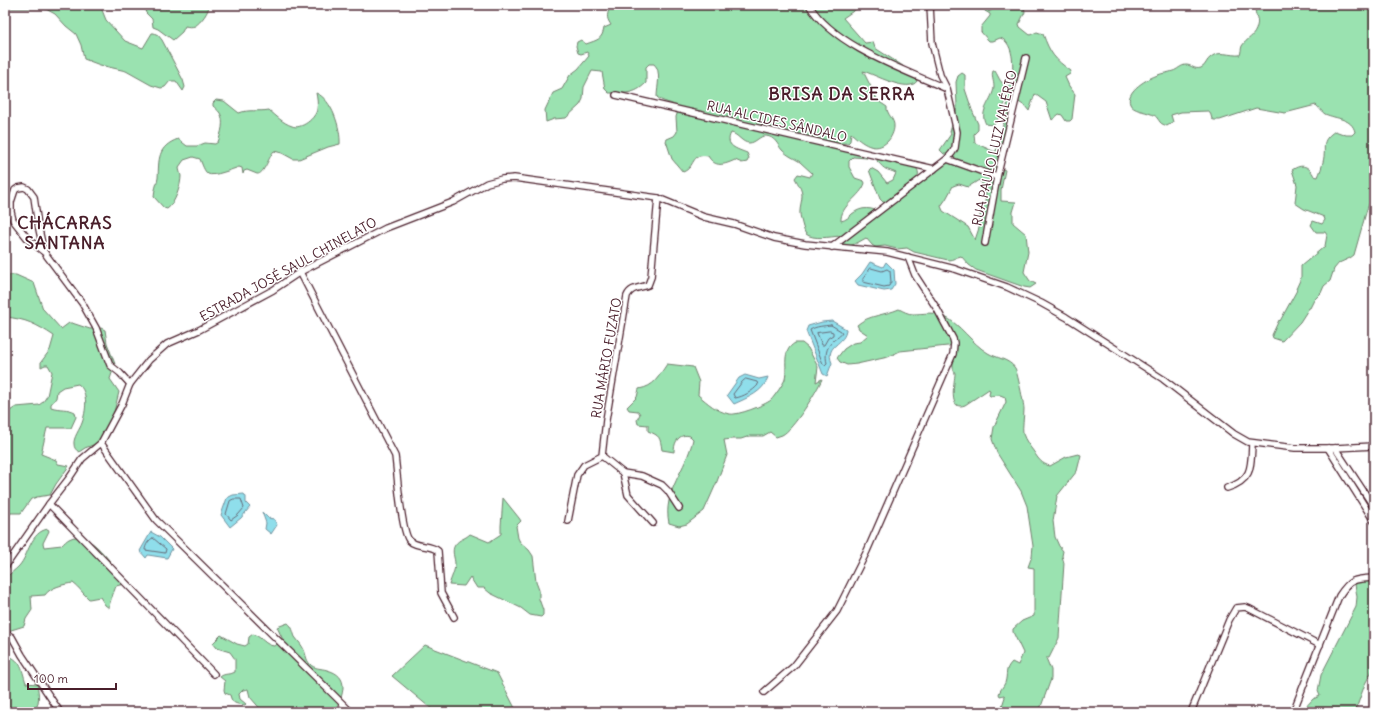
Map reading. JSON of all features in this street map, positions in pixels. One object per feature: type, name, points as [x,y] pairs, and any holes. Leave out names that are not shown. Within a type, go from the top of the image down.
[{"type":"street","points":[[809,5],[821,22],[866,54],[947,90]]},
{"type":"street","points":[[832,247],[952,154],[957,132],[947,90],[940,75],[932,43],[930,5]]},
{"type":"street","name":"RUA PAULO LUIZ VALÉRIO","points":[[984,243],[997,177],[1026,58]]},
{"type":"street","name":"RUA ALCIDES SÂNDALO","points":[[616,95],[934,169]]},
{"type":"street","points":[[947,159],[997,177]]},
{"type":"street","name":"ESTRADA JOSÉ SAUL CHINELATO","points":[[5,567],[49,504],[70,478],[82,459],[101,443],[122,404],[130,384],[149,360],[167,344],[199,330],[273,290],[300,272],[386,228],[453,202],[487,183],[502,179],[514,178],[658,198],[704,217],[734,224],[774,238],[805,244],[887,252],[955,269],[1007,287],[1041,303],[1113,346],[1163,379],[1234,434],[1252,443],[1295,448],[1374,446]]},
{"type":"street","points":[[44,252],[34,197],[28,189],[24,187],[18,188],[12,194],[11,212],[13,220],[28,239],[44,252],[82,302],[92,318],[110,365],[130,384]]},
{"type":"street","name":"RUA MÁRIO FUZATO","points":[[602,456],[606,420],[626,296],[628,292],[634,288],[648,285],[651,277],[658,198]]},
{"type":"street","points":[[764,692],[794,666],[837,611],[867,551],[953,354],[954,348],[952,339],[937,309],[915,275],[908,257]]},
{"type":"street","points":[[300,272],[395,456],[398,486],[408,539],[413,543],[432,547],[438,551],[441,593],[454,618]]},
{"type":"street","points":[[101,443],[156,520],[351,712]]},
{"type":"street","points":[[1227,488],[1235,486],[1248,475],[1252,443]]},
{"type":"street","points":[[1328,448],[1374,521]]},
{"type":"street","points":[[1335,448],[1374,507]]},
{"type":"street","points":[[568,521],[577,475],[584,466],[602,456],[623,473],[642,476],[662,486],[668,491],[679,508]]},
{"type":"street","points":[[623,473],[628,495],[653,523]]},
{"type":"street","points":[[49,504],[214,674]]},
{"type":"street","points":[[1293,712],[1339,596],[1345,587],[1354,580],[1374,578]]},
{"type":"street","points":[[1191,712],[1229,620],[1236,608],[1245,607],[1250,609],[1320,645]]},
{"type":"street","points":[[5,633],[12,637],[22,655],[60,712]]},
{"type":"green space","points":[[5,5],[100,5],[106,20],[125,41],[143,48],[152,33],[158,35],[183,80],[185,87],[183,91],[176,81],[170,81],[165,87],[161,88],[151,85],[126,71],[100,65],[84,59],[81,45],[76,34],[55,14],[44,8],[12,8],[5,7]]},
{"type":"green space","points":[[153,5],[209,5],[209,8],[200,22],[195,26],[185,26],[182,32],[173,40],[153,27],[152,19],[145,10]]},
{"type":"green space","points":[[610,5],[862,5],[843,18],[865,43],[873,42],[875,48],[903,66],[915,77],[917,81],[913,84],[907,85],[899,84],[863,71],[878,101],[887,107],[894,124],[894,129],[888,141],[878,147],[869,146],[851,133],[850,141],[848,143],[830,144],[867,158],[853,157],[849,161],[849,167],[855,178],[864,181],[865,183],[863,188],[844,210],[841,221],[859,210],[870,209],[881,212],[891,205],[880,199],[869,170],[871,168],[878,172],[887,183],[893,180],[896,173],[883,167],[877,161],[878,158],[914,165],[918,173],[914,186],[953,157],[954,155],[944,154],[940,150],[951,134],[950,132],[957,107],[956,82],[958,76],[962,73],[965,75],[965,89],[978,124],[978,130],[974,134],[975,143],[995,152],[998,147],[1008,102],[1007,101],[1005,104],[998,120],[995,123],[992,125],[986,124],[984,119],[985,110],[994,87],[992,75],[993,71],[995,71],[1000,81],[1006,86],[1009,86],[1013,67],[1011,52],[1005,41],[1000,38],[989,41],[981,32],[981,27],[990,16],[990,14],[985,11],[983,5],[991,5],[988,9],[989,12],[999,5],[1024,5],[1025,12],[1019,24],[1020,27],[1030,35],[1037,32],[1043,34],[1053,55],[1060,63],[1071,71],[1070,74],[1065,77],[1075,94],[1072,119],[1070,121],[1066,121],[1062,115],[1059,114],[1052,120],[1046,102],[1035,94],[1029,111],[1025,106],[1012,98],[1001,168],[1005,170],[1001,190],[1001,201],[1016,202],[1013,212],[1013,223],[1026,234],[1028,252],[1024,272],[1030,281],[1036,284],[1030,288],[1024,287],[976,270],[961,256],[948,260],[914,252],[907,248],[897,249],[885,246],[875,247],[866,238],[839,250],[835,246],[841,238],[840,236],[822,238],[809,236],[805,233],[802,223],[800,207],[802,193],[795,178],[798,174],[810,177],[812,173],[800,162],[784,152],[774,139],[769,137],[764,136],[754,142],[747,143],[731,133],[729,137],[730,144],[747,153],[749,158],[747,162],[742,163],[735,160],[723,164],[717,164],[708,156],[702,156],[696,158],[690,167],[683,172],[672,159],[666,141],[677,132],[676,117],[679,108],[657,97],[658,71],[654,64],[649,64],[646,67],[646,83],[642,87],[625,93],[609,93],[605,89],[602,72],[592,71],[584,87],[583,99],[580,105],[566,118],[554,119],[546,122],[545,110],[553,93],[562,89],[570,75],[578,69],[589,56],[587,52],[581,54],[578,53],[576,46],[577,42],[581,40],[586,44],[596,40],[602,35],[604,28],[611,25],[608,17]],"holes":[[[979,180],[986,189],[985,202],[980,211],[980,225],[975,240],[968,227],[943,211],[941,206],[953,186],[959,184],[968,187]]]},
{"type":"green space","points":[[1258,5],[1374,5],[1374,193],[1367,209],[1354,255],[1339,263],[1334,269],[1330,281],[1324,286],[1321,293],[1314,300],[1300,322],[1282,341],[1273,338],[1272,335],[1297,290],[1296,289],[1301,278],[1301,266],[1325,246],[1327,235],[1325,232],[1316,232],[1311,225],[1313,221],[1322,224],[1325,220],[1324,217],[1304,209],[1295,203],[1297,185],[1292,170],[1302,166],[1310,170],[1314,176],[1318,177],[1323,164],[1324,145],[1327,138],[1335,131],[1346,135],[1352,135],[1355,132],[1353,127],[1347,121],[1325,114],[1316,105],[1285,113],[1256,108],[1220,120],[1212,119],[1210,112],[1208,111],[1181,112],[1171,115],[1173,122],[1167,126],[1161,123],[1154,115],[1134,108],[1130,104],[1129,99],[1134,90],[1143,82],[1161,74],[1175,70],[1184,65],[1201,68],[1209,58],[1218,54],[1240,55],[1242,46],[1256,30],[1258,23],[1255,10]]},
{"type":"green space","points":[[316,93],[327,101],[331,108],[339,131],[340,144],[328,147],[299,159],[293,159],[282,153],[274,151],[260,174],[247,170],[244,171],[243,174],[242,168],[239,167],[211,175],[204,169],[200,159],[193,157],[184,160],[179,167],[181,176],[180,184],[175,199],[170,207],[167,209],[164,208],[154,197],[158,178],[160,154],[166,146],[178,139],[187,146],[197,146],[205,143],[215,144],[218,142],[222,120],[220,113],[213,106],[213,103],[216,100],[224,101],[239,113],[246,111],[269,110],[289,125],[296,127],[304,125],[314,116],[317,107]]},
{"type":"green space","points":[[5,275],[16,275],[34,283],[43,309],[61,329],[69,323],[72,323],[90,329],[101,328],[105,330],[107,343],[115,364],[110,379],[119,392],[113,416],[98,443],[79,452],[75,448],[74,442],[85,413],[86,402],[84,392],[78,384],[63,387],[57,391],[56,398],[51,404],[51,407],[75,412],[76,417],[71,428],[47,428],[41,454],[56,460],[58,464],[69,466],[50,495],[31,499],[21,513],[11,513],[7,517],[5,523],[5,414],[16,407],[39,405],[47,396],[52,372],[48,365],[41,367],[41,362],[50,350],[54,336],[31,323],[5,317]]},
{"type":"green space","points":[[899,309],[911,314],[939,314],[949,319],[982,349],[991,355],[1006,361],[1015,368],[1024,406],[1023,434],[1029,446],[1042,463],[1050,466],[1066,457],[1078,454],[1081,455],[1077,471],[1057,496],[1053,521],[1055,537],[1063,551],[1062,556],[1064,563],[1059,638],[1049,658],[1046,658],[1051,670],[1051,679],[1039,712],[1000,712],[1005,697],[1004,695],[1000,696],[999,694],[1006,680],[1008,667],[1012,662],[1018,665],[1023,653],[1013,629],[1022,621],[1034,616],[1034,568],[1028,567],[1032,556],[1033,546],[1027,506],[1021,491],[997,453],[992,439],[994,427],[1006,402],[1005,397],[1000,395],[990,396],[989,389],[965,405],[959,406],[956,404],[953,395],[955,373],[953,364],[957,351],[957,345],[900,351],[888,357],[857,364],[847,365],[840,362],[837,358],[844,349],[853,343],[860,342],[868,335],[859,329],[857,325],[866,319]]},
{"type":"green space","points":[[795,343],[802,343],[808,348],[818,367],[816,382],[822,379],[804,410],[787,432],[776,437],[770,432],[763,436],[750,436],[741,439],[724,440],[727,455],[704,511],[687,524],[679,526],[669,523],[669,501],[693,439],[686,435],[680,437],[676,442],[674,452],[662,450],[659,438],[655,434],[648,431],[648,425],[638,424],[637,420],[640,414],[638,411],[629,410],[627,407],[637,397],[639,389],[653,383],[667,364],[693,367],[699,382],[698,395],[724,413],[733,414],[744,412],[771,400],[783,384],[786,374],[786,354]]},
{"type":"green space","points":[[503,498],[521,521],[516,526],[518,538],[533,556],[536,582],[539,590],[539,599],[543,610],[543,615],[541,617],[530,615],[521,608],[490,593],[484,588],[477,588],[470,577],[464,586],[449,585],[455,567],[453,550],[460,540],[470,534],[489,542],[501,534]]},
{"type":"green space","points":[[48,529],[49,531],[43,543],[44,547],[62,545],[69,539],[77,537],[85,539],[93,544],[108,559],[125,581],[124,584],[116,586],[109,608],[100,597],[89,599],[73,583],[54,588],[45,595],[31,596],[32,610],[26,619],[24,626],[8,631],[8,625],[5,619],[5,578],[19,566],[37,534]]},
{"type":"green space","points":[[1374,579],[1374,667],[1365,684],[1355,712],[1301,712],[1313,699],[1320,696],[1318,691],[1321,675],[1356,607],[1357,597],[1355,584],[1359,580]]},
{"type":"green space","points":[[288,623],[292,628],[295,637],[303,648],[310,664],[316,668],[335,673],[340,677],[343,687],[335,712],[263,712],[250,697],[248,689],[243,690],[239,694],[240,699],[246,704],[245,705],[235,703],[230,695],[225,693],[225,681],[220,677],[235,672],[235,659],[230,652],[217,648],[213,643],[221,635],[237,644],[245,646],[248,644],[249,637],[253,634],[268,644],[274,646],[283,640],[277,627]]},
{"type":"green space","points":[[425,645],[497,673],[517,712],[435,712],[392,676]]},
{"type":"green space","points":[[5,654],[18,662],[22,669],[26,683],[37,684],[38,699],[34,712],[5,712]]},
{"type":"water","points":[[870,262],[883,267],[886,262],[894,270],[895,284],[891,290],[884,291],[858,285],[855,281]]},
{"type":"water","points":[[832,321],[846,329],[843,338],[831,352],[830,357],[832,363],[827,376],[823,374],[806,331],[808,326]]},
{"type":"water","points":[[745,375],[759,379],[768,377],[763,387],[759,391],[734,404],[727,395],[739,378]]},
{"type":"water","points":[[244,494],[246,497],[246,503],[250,507],[241,518],[230,527],[221,515],[227,498],[233,495]]},
{"type":"water","points":[[262,512],[268,518],[274,519],[277,525],[271,534],[265,529],[266,523]]},
{"type":"water","points":[[151,532],[160,537],[172,549],[167,558],[148,555],[146,558],[140,551]]},
{"type":"district","name":"BRISA DA SERRA","points":[[842,94]]},
{"type":"district","name":"CHÁCARAS SANTANA","points":[[65,233]]}]
